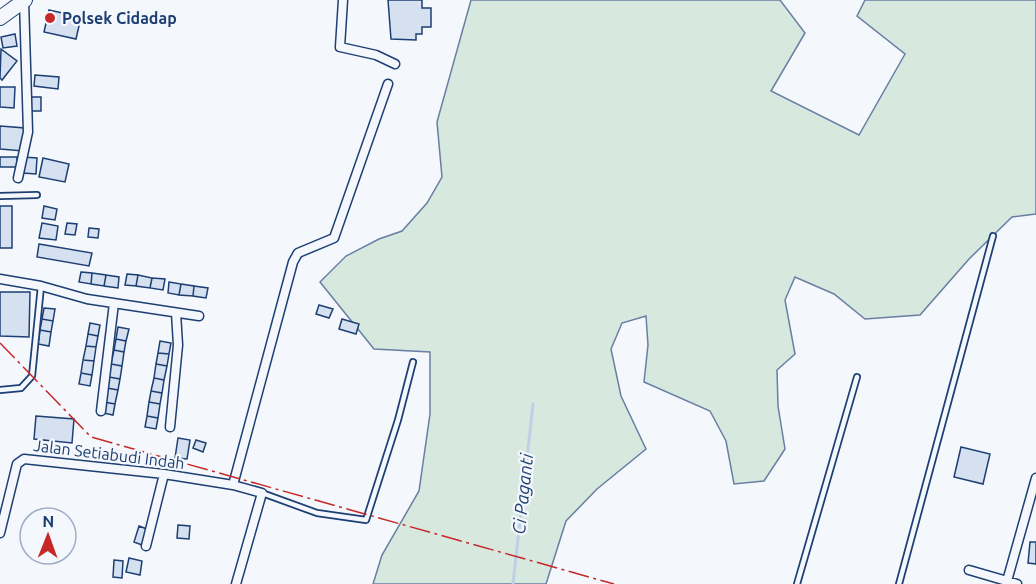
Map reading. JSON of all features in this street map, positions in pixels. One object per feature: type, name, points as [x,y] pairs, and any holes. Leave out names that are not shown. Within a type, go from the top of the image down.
[{"type":"main road","points":[[0,18],[24,1]]},
{"type":"street","points":[[344,0],[340,47],[376,55],[395,64]]},
{"type":"street","points":[[18,178],[28,132],[24,1]]},
{"type":"street","points":[[233,485],[293,262],[298,253],[334,238],[387,84]]},
{"type":"street","points":[[0,279],[41,286],[87,299],[199,316]]},
{"type":"street","points":[[101,411],[114,303]]},
{"type":"street","points":[[170,427],[178,345],[176,313]]},
{"type":"street","name":"Jalan Setiabudi Indah","points":[[0,533],[17,464],[24,459],[164,474],[233,485],[262,493]]},
{"type":"street","points":[[146,546],[164,474]]},
{"type":"street","points":[[1007,581],[1036,478]]},
{"type":"street","points":[[236,584],[262,493]]},
{"type":"street","points":[[969,570],[1017,584]]},
{"type":"lane","points":[[0,195],[37,195]]},
{"type":"lane","points":[[899,584],[993,236]]},
{"type":"lane","points":[[0,390],[21,388],[32,376],[41,286]]},
{"type":"lane","points":[[262,493],[317,513],[366,520],[398,420],[413,362]]},
{"type":"lane","points":[[797,584],[856,377]]},
{"type":"shaded area","points":[[471,0],[780,0],[805,33],[771,91],[859,135],[905,54],[857,16],[865,0],[1036,0],[1036,214],[1012,217],[969,259],[920,315],[865,319],[834,294],[795,277],[785,300],[795,354],[777,370],[778,406],[785,449],[764,481],[734,484],[726,441],[710,411],[644,382],[648,345],[646,316],[622,323],[611,349],[621,396],[646,449],[597,489],[566,521],[546,584],[373,584],[382,555],[419,491],[430,414],[430,352],[374,349],[320,282],[346,256],[379,239],[402,231],[427,203],[442,177],[437,122]]},
{"type":"building","points":[[388,0],[422,0],[422,8],[431,8],[431,27],[422,27],[422,34],[416,34],[416,40],[391,39]]},
{"type":"building","points":[[49,10],[81,17],[76,39],[44,32]]},
{"type":"building","points":[[15,34],[17,46],[3,48],[1,37]]},
{"type":"building","points":[[1,49],[17,61],[2,80],[0,78]]},
{"type":"building","points":[[35,75],[59,77],[58,89],[34,86]]},
{"type":"building","points":[[0,87],[15,87],[14,108],[0,107]]},
{"type":"building","points":[[29,97],[41,97],[41,111],[28,111]]},
{"type":"building","points":[[0,126],[25,128],[23,151],[0,149]]},
{"type":"building","points":[[0,157],[17,157],[17,167],[0,167]]},
{"type":"building","points":[[23,157],[37,158],[36,174],[23,173]]},
{"type":"building","points":[[43,158],[69,164],[65,182],[39,177]]},
{"type":"building","points":[[0,206],[12,206],[12,248],[0,248]]},
{"type":"building","points":[[44,206],[57,209],[55,220],[42,218]]},
{"type":"building","points":[[42,223],[58,226],[56,240],[39,238]]},
{"type":"building","points":[[67,223],[77,224],[75,235],[65,234]]},
{"type":"building","points":[[89,228],[99,229],[98,238],[88,237]]},
{"type":"building","points":[[39,244],[92,253],[89,266],[37,257]]},
{"type":"building","points":[[81,272],[92,273],[91,284],[79,282]]},
{"type":"building","points":[[92,273],[106,275],[104,286],[91,284]]},
{"type":"building","points":[[127,274],[138,275],[136,286],[125,285]]},
{"type":"building","points":[[106,275],[119,277],[118,288],[104,286]]},
{"type":"building","points":[[138,275],[152,278],[150,288],[136,286]]},
{"type":"building","points":[[152,278],[165,279],[163,290],[150,288]]},
{"type":"building","points":[[169,282],[181,284],[179,295],[168,293]]},
{"type":"building","points":[[181,284],[194,286],[193,296],[179,295]]},
{"type":"building","points":[[194,286],[208,288],[206,298],[193,296]]},
{"type":"building","points":[[0,292],[30,292],[29,337],[0,336]]},
{"type":"building","points":[[319,305],[333,309],[329,318],[316,314]]},
{"type":"building","points":[[44,308],[55,309],[53,321],[42,319]]},
{"type":"building","points":[[42,319],[53,321],[51,332],[40,330]]},
{"type":"building","points":[[342,319],[359,324],[356,334],[339,329]]},
{"type":"building","points":[[90,323],[100,325],[98,336],[88,334]]},
{"type":"building","points":[[118,327],[129,329],[126,341],[116,339]]},
{"type":"building","points":[[40,330],[51,332],[49,346],[38,344]]},
{"type":"building","points":[[88,334],[98,336],[96,347],[86,346]]},
{"type":"building","points":[[116,339],[126,341],[124,352],[114,350]]},
{"type":"building","points":[[160,341],[171,343],[169,354],[158,353]]},
{"type":"building","points":[[86,346],[96,347],[94,361],[83,360]]},
{"type":"building","points":[[114,350],[124,352],[122,366],[111,364]]},
{"type":"building","points":[[158,353],[169,354],[167,366],[156,364]]},
{"type":"building","points":[[83,360],[94,361],[92,375],[81,373]]},
{"type":"building","points":[[111,364],[122,366],[120,379],[109,377]]},
{"type":"building","points":[[156,364],[167,366],[164,380],[154,378]]},
{"type":"building","points":[[81,373],[92,375],[90,386],[79,384]]},
{"type":"building","points":[[109,377],[120,379],[118,390],[107,388]]},
{"type":"building","points":[[154,378],[164,380],[162,393],[151,391]]},
{"type":"building","points":[[107,388],[118,390],[115,404],[104,402]]},
{"type":"building","points":[[151,391],[162,393],[160,404],[149,402]]},
{"type":"building","points":[[104,402],[115,404],[113,415],[103,413]]},
{"type":"building","points":[[149,402],[160,404],[158,418],[147,416]]},
{"type":"building","points":[[36,416],[74,419],[72,443],[34,439]]},
{"type":"building","points":[[147,416],[158,418],[156,429],[145,427]]},
{"type":"building","points":[[178,438],[190,440],[187,459],[175,458]]},
{"type":"building","points":[[196,440],[206,443],[203,452],[193,448]]},
{"type":"building","points":[[961,447],[990,454],[983,484],[954,477]]},
{"type":"building","points":[[178,525],[190,526],[189,539],[177,538]]},
{"type":"building","points":[[139,526],[147,529],[142,545],[134,542]]},
{"type":"building","points":[[1030,542],[1036,542],[1036,564],[1028,563]]},
{"type":"building","points":[[129,558],[142,561],[140,575],[126,572]]},
{"type":"building","points":[[114,560],[123,561],[122,578],[113,577]]},
{"type":"waterway","name":"Ci Paganti","points":[[513,584],[533,404]]},
{"type":"power","points":[[0,343],[91,437],[614,584]]},
{"type":"place","name":"Polsek Cidadap","points":[[50,18]]}]
